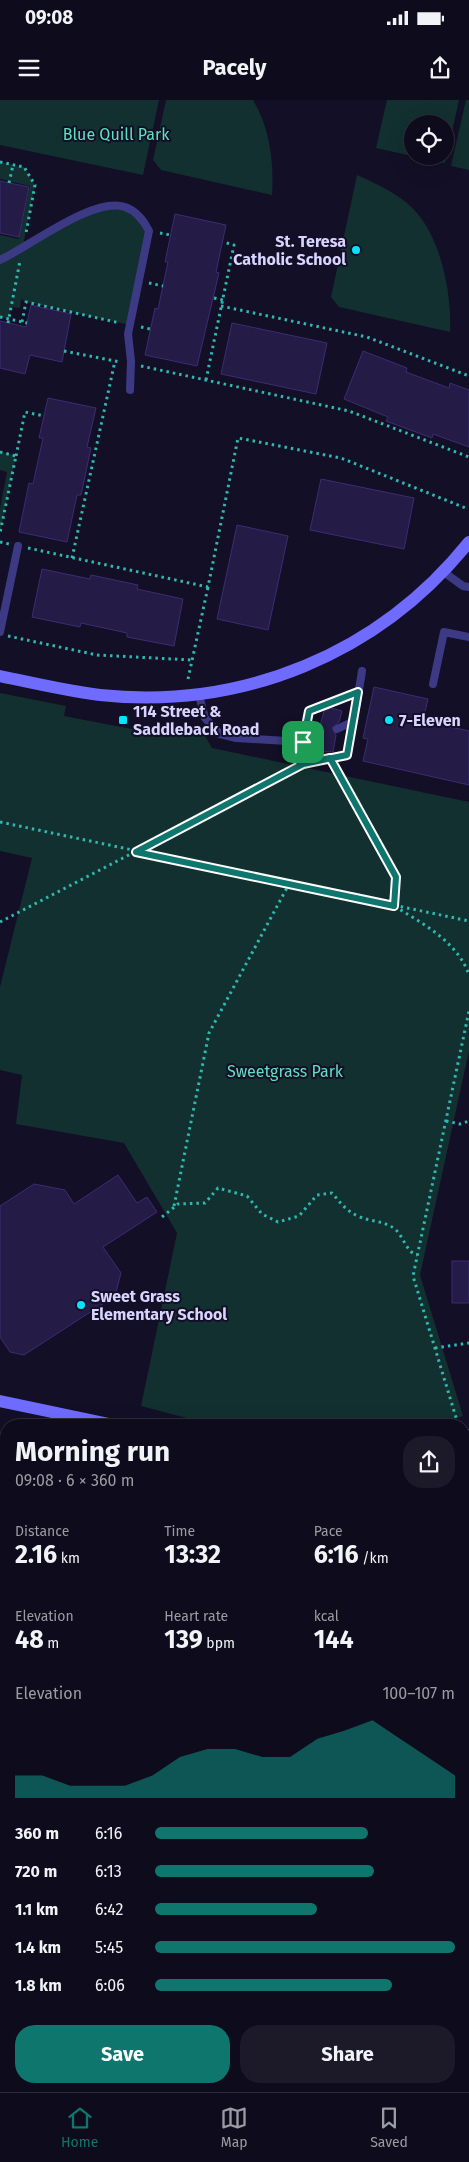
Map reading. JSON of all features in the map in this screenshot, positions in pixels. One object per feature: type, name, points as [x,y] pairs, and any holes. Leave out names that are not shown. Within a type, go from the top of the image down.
[{"type":"street","points":[[0,676],[101,695],[162,697],[199,695],[273,678],[346,648],[409,605],[445,573],[469,542]]},
{"type":"street","points":[[0,1401],[86,1419]]},
{"type":"lane","points":[[0,260],[98,207],[125,207],[142,218],[150,231],[141,282],[128,334],[131,364],[130,390]]},
{"type":"lane","points":[[0,633],[18,546]]},
{"type":"lane","points":[[445,573],[463,586],[469,587]]},
{"type":"lane","points":[[433,684],[444,632],[469,637]]},
{"type":"lane","points":[[358,692],[309,711],[299,762],[303,764],[347,755],[362,671]]},
{"type":"lane","points":[[199,695],[205,718],[220,734],[236,738],[303,742],[317,738]]},
{"type":"lane","points":[[337,729],[354,721]]},
{"type":"path","points":[[9,183],[13,165]]},
{"type":"path","points":[[206,380],[234,245],[222,242]]},
{"type":"path","points":[[141,282],[163,286]]},
{"type":"path","points":[[214,298],[222,300]]},
{"type":"path","points":[[22,322],[26,302],[130,325]]},
{"type":"path","points":[[221,306],[367,337],[469,376]]},
{"type":"path","points":[[0,317],[27,323]]},
{"type":"path","points":[[64,351],[348,411],[469,457]]},
{"type":"path","points":[[72,558],[115,361]]},
{"type":"path","points":[[0,533],[25,412],[44,416]]},
{"type":"path","points":[[188,679],[238,438],[340,458],[468,509]]},
{"type":"path","points":[[0,452],[16,456]]},
{"type":"path","points":[[0,542],[208,587]]},
{"type":"path","points":[[0,633],[97,655],[192,660]]},
{"type":"path","points":[[330,758],[396,877],[394,906]]},
{"type":"path","points":[[0,922],[303,764]]},
{"type":"path","points":[[0,822],[469,921]]},
{"type":"path","points":[[174,1206],[209,1033],[290,884]]},
{"type":"path","points":[[394,906],[427,926],[456,951],[469,975]]},
{"type":"path","points":[[456,1419],[413,1278],[469,1011]]},
{"type":"path","points":[[446,1121],[460,1124],[469,1121]]},
{"type":"path","points":[[162,1217],[174,1206],[183,1203],[204,1203],[218,1188],[247,1196],[262,1214],[278,1222],[299,1216],[317,1195],[332,1193],[348,1211],[359,1217],[384,1223],[395,1230],[410,1252],[417,1255]]},
{"type":"path","points":[[435,1348],[469,1343]]},
{"type":"green space","name":"Blue Quill Park","points":[[0,100],[159,100],[143,175],[0,145]]},
{"type":"green space","points":[[166,100],[253,100],[259,111],[270,146],[272,195],[161,170],[153,160]]},
{"type":"green space","points":[[387,100],[459,100],[454,122],[454,115],[404,115],[404,154],[376,148]]},
{"type":"green space","points":[[466,100],[469,100],[469,170],[451,166],[454,165],[454,153]]},
{"type":"green space","points":[[0,162],[24,167],[35,185],[23,246],[82,214],[125,207],[149,231],[130,325],[26,302],[21,299],[20,308],[11,307],[9,319],[0,317],[0,235],[19,239],[30,186],[0,179]]},
{"type":"green space","points":[[357,175],[377,184],[407,203],[428,229],[436,245],[446,281],[449,299],[450,332],[339,307],[331,297]]},
{"type":"green space","points":[[0,452],[16,456],[0,533],[0,509],[7,472],[0,470]]},
{"type":"green space","name":"Sweetgrass Park","points":[[0,693],[66,706],[64,716],[137,730],[200,727],[212,748],[469,802],[469,1051],[420,1275],[463,1416],[454,1419],[190,1419],[141,1406],[177,1233],[124,1143],[16,1124],[22,1075],[0,1070],[0,987],[32,858],[0,851]]},
{"type":"building","points":[[0,181],[29,187],[19,237],[0,233]]},
{"type":"building","points":[[175,214],[226,225],[216,272],[219,273],[197,366],[145,355],[155,308],[158,309],[168,262],[165,262]]},
{"type":"building","points":[[31,305],[71,314],[62,362],[30,355],[25,374],[0,368],[0,321],[26,327]]},
{"type":"building","points":[[232,323],[327,343],[316,394],[221,374]]},
{"type":"building","points":[[363,351],[407,368],[406,372],[449,388],[450,383],[469,390],[469,447],[433,434],[432,438],[386,421],[388,417],[344,399]]},
{"type":"building","points":[[48,398],[96,408],[87,447],[91,448],[81,495],[77,495],[67,542],[19,532],[29,483],[33,484],[43,438],[39,438]]},
{"type":"building","points":[[321,479],[414,498],[404,549],[310,530]]},
{"type":"building","points":[[237,525],[288,536],[268,630],[217,619]]},
{"type":"building","points":[[42,569],[90,579],[91,575],[138,585],[137,589],[183,599],[174,646],[127,637],[127,633],[81,623],[80,627],[32,617]]},
{"type":"building","points":[[374,687],[428,699],[423,721],[469,731],[469,785],[363,761],[368,739],[363,738]]},
{"type":"building","points":[[331,708],[342,711],[339,722],[332,728],[336,735],[333,752],[315,751],[316,744],[323,739],[318,733],[324,711]]},
{"type":"building","points":[[118,1175],[137,1203],[147,1197],[157,1212],[103,1247],[121,1273],[115,1296],[24,1355],[10,1352],[0,1337],[0,1206],[34,1184],[65,1190],[74,1204]]},
{"type":"building","points":[[452,1261],[469,1261],[469,1303],[452,1303]]},
{"type":"place","name":"St. Teresa Catholic School","points":[[356,250]]},
{"type":"place","name":"114 Street & Saddleback Road","points":[[123,720]]},
{"type":"place","name":"7-Eleven","points":[[389,720]]},
{"type":"place","name":"Sweet Grass Elementary School","points":[[81,1305]]},
{"type":"route","points":[[303,742],[299,762],[303,764],[330,758],[396,877],[394,906],[136,852],[303,764],[330,758],[347,755],[358,692],[309,711],[303,742]]}]
